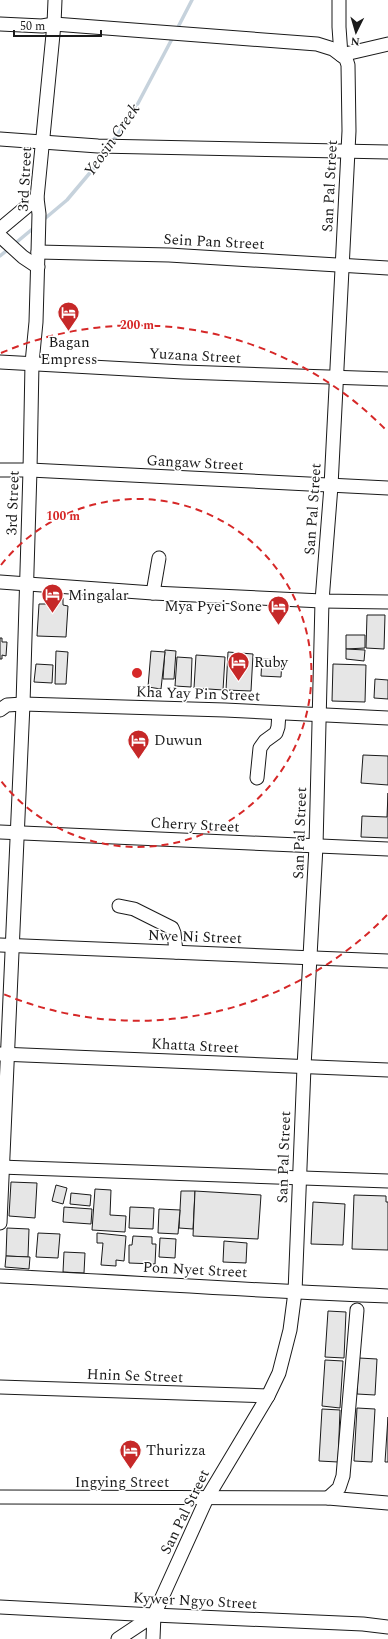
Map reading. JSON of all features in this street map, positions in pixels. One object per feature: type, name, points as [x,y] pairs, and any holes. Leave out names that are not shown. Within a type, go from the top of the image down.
[{"type":"street","name":"3rd Street","points":[[0,1223],[6,946],[17,833],[23,704],[32,363],[36,322],[38,267],[37,198],[55,0]]},
{"type":"street","name":"San Pal Street","points":[[153,1639],[154,1615],[207,1498],[268,1396],[279,1373],[290,1330],[295,1292],[304,1067],[316,846],[322,601],[331,486],[349,131],[348,69],[346,59],[341,55],[338,0]]},
{"type":"street","points":[[0,24],[42,26],[54,24],[317,44],[333,49],[341,55],[388,44]]},
{"type":"street","points":[[0,139],[98,146],[388,152]]},
{"type":"street","points":[[0,229],[37,198]]},
{"type":"street","points":[[3,239],[23,257],[38,267]]},
{"type":"street","name":"Sein Pan Street","points":[[38,252],[169,255],[388,268]]},
{"type":"street","name":"Yuzana Street","points":[[0,362],[183,372],[388,379]]},
{"type":"street","name":"Gangaw Street","points":[[0,470],[30,470],[388,488]]},
{"type":"street","points":[[153,593],[159,558]]},
{"type":"street","points":[[0,582],[153,593],[322,601],[388,602]]},
{"type":"street","name":"Kha Yay Pin Street","points":[[2,705],[23,704],[388,718]]},
{"type":"street","points":[[257,778],[260,748],[265,741],[276,733],[278,728],[279,713]]},
{"type":"street","name":"Cherry Street","points":[[0,832],[388,849]]},
{"type":"street","points":[[119,906],[134,909],[172,928],[176,952]]},
{"type":"street","name":"Nwe Ni Street","points":[[6,946],[388,961]]},
{"type":"street","name":"Khatta Street","points":[[3,1054],[388,1070]]},
{"type":"street","points":[[2,1167],[388,1181]]},
{"type":"street","name":"Pon Nyet Street","points":[[0,1276],[388,1296]]},
{"type":"street","points":[[328,1498],[339,1488],[343,1476],[357,1310]]},
{"type":"street","name":"Hnin Se Street","points":[[0,1387],[268,1396]]},
{"type":"street","name":"Ingying Street","points":[[0,1497],[328,1498],[388,1504]]},
{"type":"street","name":"Kywer Ngyo Street","points":[[0,1607],[363,1624],[388,1627]]},
{"type":"street","points":[[118,1639],[154,1615]]},
{"type":"building","points":[[46,597],[63,598],[63,605],[68,606],[66,637],[37,636],[39,604],[46,604]]},
{"type":"building","points":[[367,615],[385,615],[384,649],[366,648]]},
{"type":"building","points":[[346,635],[365,635],[365,648],[346,649]]},
{"type":"building","points":[[0,638],[2,638],[2,642],[7,642],[6,656],[2,655],[2,659],[0,659]]},
{"type":"building","points":[[346,649],[365,650],[364,661],[346,659]]},
{"type":"building","points":[[165,650],[176,651],[174,679],[163,679]]},
{"type":"building","points":[[56,651],[68,652],[66,684],[55,684]]},
{"type":"building","points":[[151,651],[165,652],[161,689],[148,687]]},
{"type":"building","points":[[228,652],[253,654],[251,691],[226,690]]},
{"type":"building","points":[[196,655],[225,657],[223,690],[194,688]]},
{"type":"building","points":[[177,657],[192,658],[191,687],[175,686]]},
{"type":"building","points":[[262,659],[282,660],[281,677],[261,676]]},
{"type":"building","points":[[36,664],[53,665],[52,683],[34,682]]},
{"type":"building","points":[[333,664],[366,665],[365,702],[332,701]]},
{"type":"building","points":[[375,679],[388,680],[388,699],[374,698]]},
{"type":"building","points":[[363,755],[388,756],[388,785],[361,783]]},
{"type":"building","points":[[388,793],[388,838],[361,837],[362,816],[387,817]]},
{"type":"building","points":[[11,1182],[37,1183],[35,1218],[9,1216]]},
{"type":"building","points":[[56,1185],[67,1188],[63,1204],[52,1201]]},
{"type":"building","points":[[95,1189],[111,1190],[110,1215],[126,1216],[125,1232],[92,1230]]},
{"type":"building","points":[[181,1191],[195,1191],[193,1229],[179,1228]]},
{"type":"building","points":[[195,1191],[261,1195],[258,1239],[193,1236]]},
{"type":"building","points":[[71,1193],[91,1195],[90,1206],[70,1204]]},
{"type":"building","points":[[354,1195],[386,1196],[386,1202],[388,1202],[388,1250],[352,1249]]},
{"type":"building","points":[[313,1202],[345,1204],[343,1245],[311,1244]]},
{"type":"building","points":[[64,1207],[92,1209],[91,1224],[63,1222]]},
{"type":"building","points":[[130,1207],[154,1208],[153,1229],[129,1228]]},
{"type":"building","points":[[159,1209],[180,1210],[178,1234],[158,1233]]},
{"type":"building","points":[[7,1228],[29,1229],[28,1257],[6,1256]]},
{"type":"building","points":[[38,1233],[60,1234],[58,1258],[36,1257]]},
{"type":"building","points":[[97,1233],[126,1236],[124,1261],[116,1260],[116,1266],[101,1265],[103,1243],[97,1243]]},
{"type":"building","points":[[133,1236],[152,1237],[152,1244],[156,1244],[155,1264],[129,1263],[129,1245],[132,1245]]},
{"type":"building","points":[[160,1238],[176,1239],[175,1258],[159,1257]]},
{"type":"building","points":[[224,1241],[247,1243],[246,1263],[223,1262]]},
{"type":"building","points":[[64,1252],[85,1253],[84,1273],[63,1272]]},
{"type":"building","points":[[6,1256],[30,1257],[29,1269],[5,1267]]},
{"type":"building","points":[[328,1311],[346,1312],[344,1358],[325,1357]]},
{"type":"building","points":[[359,1358],[377,1359],[375,1395],[357,1394]]},
{"type":"building","points":[[325,1360],[343,1361],[340,1408],[322,1406]]},
{"type":"building","points":[[357,1408],[375,1409],[372,1462],[354,1461]]},
{"type":"building","points":[[322,1409],[340,1410],[338,1462],[319,1461]]},
{"type":"building","points":[[388,1417],[388,1462],[385,1462]]},
{"type":"waterway","name":"Yeosin Creek","points":[[176,31],[192,0]]},
{"type":"waterway","name":"Yeosin Creek","points":[[111,144],[135,109],[173,37]]},
{"type":"waterway","name":"Yeosin Creek","points":[[42,221],[67,200],[108,149]]},
{"type":"waterway","name":"Yeosin Creek","points":[[0,256],[36,226]]},
{"type":"place","name":"Bagan Empress","points":[[69,332]]},
{"type":"place","name":"Mingalar","points":[[53,614]]},
{"type":"place","name":"Mya Pyei Sone","points":[[278,626]]},
{"type":"place","name":"Ruby","points":[[239,682]]},
{"type":"place","name":"Duwun","points":[[139,760]]},
{"type":"place","name":"Thurizza","points":[[131,1470]]}]
